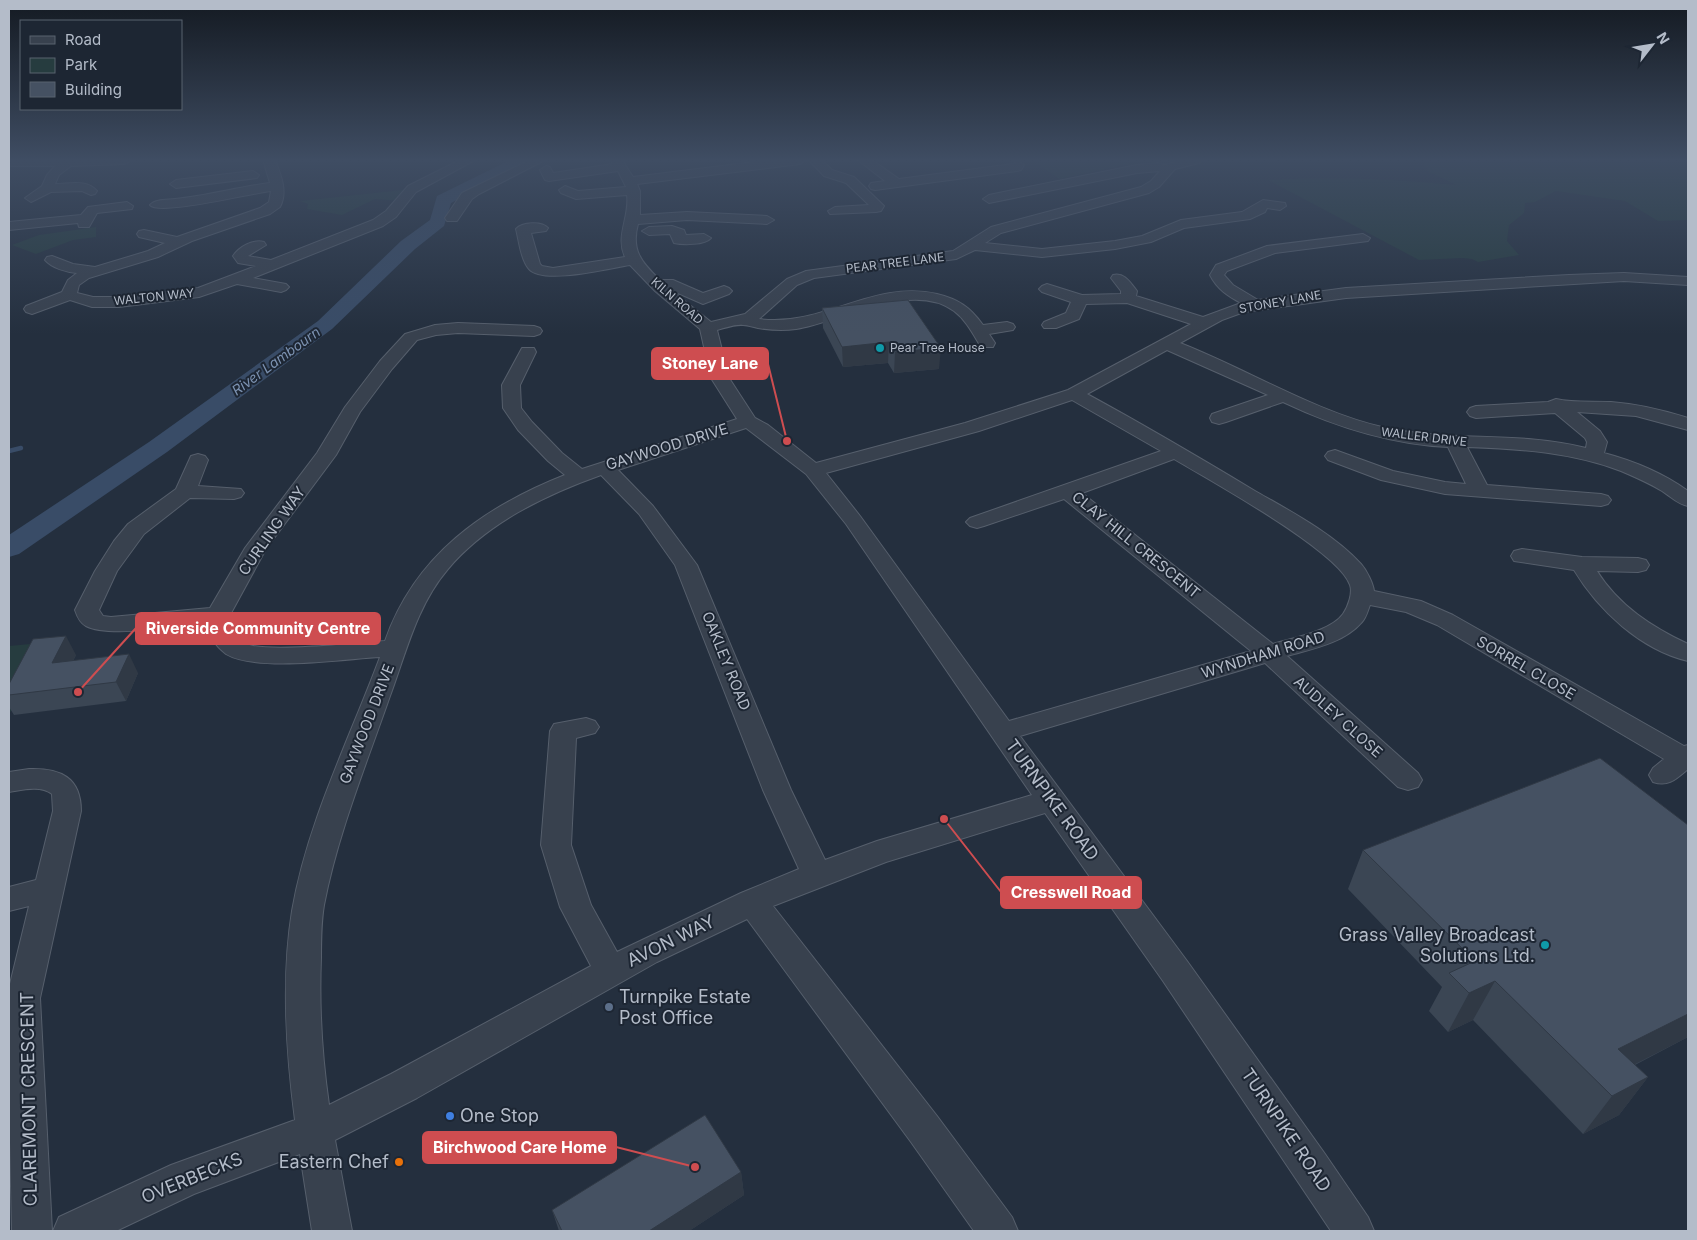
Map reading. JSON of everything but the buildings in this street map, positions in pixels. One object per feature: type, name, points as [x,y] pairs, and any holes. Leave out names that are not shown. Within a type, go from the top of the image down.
[{"type":"street","points":[[9,226],[85,221],[87,218]]},
{"type":"street","points":[[32,309],[70,296],[70,289],[73,283],[84,275],[153,254],[179,242],[246,218]]},
{"type":"street","name":"WALTON WAY","points":[[70,296],[92,302],[119,302],[199,292],[275,265],[387,218]]},
{"type":"street","points":[[541,228],[523,230],[533,265],[538,270],[553,272],[633,260],[628,248],[632,218]]},
{"type":"street","points":[[630,226],[676,218]]},
{"type":"street","points":[[724,218],[767,220]]},
{"type":"street","name":"PEAR TREE LANE","points":[[708,327],[755,316],[792,282],[804,276],[960,254],[996,230],[1041,218]]},
{"type":"street","points":[[973,246],[1042,253],[1107,246],[1146,239],[1181,224],[1239,218]]},
{"type":"street","points":[[9,236],[18,233],[23,225]]},
{"type":"street","points":[[630,226],[672,230],[679,233],[679,240],[704,238]]},
{"type":"street","points":[[330,228],[353,233]]},
{"type":"street","points":[[144,234],[179,242]]},
{"type":"street","points":[[1256,305],[1232,291],[1219,280],[1217,274],[1221,268],[1272,248],[1362,238]]},
{"type":"street","points":[[328,242],[356,248]]},
{"type":"street","points":[[259,245],[240,256],[243,260],[275,265]]},
{"type":"street","points":[[52,260],[70,268],[94,271]]},
{"type":"street","name":"KILN ROAD","points":[[633,260],[698,321],[708,327],[720,378],[729,395],[748,422],[761,429],[813,470]]},
{"type":"street","name":"STONEY LANE","points":[[813,470],[972,427],[1074,394],[1204,323],[1232,311],[1256,305],[1329,294],[1569,278],[1624,277],[1688,281]]},
{"type":"street","points":[[1118,278],[1129,291],[1128,298]]},
{"type":"street","name":"WALTON WAY","points":[[238,279],[281,287]]},
{"type":"street","points":[[658,285],[668,283],[703,299],[724,291]]},
{"type":"street","points":[[1047,289],[1082,300],[1128,298],[1204,323]]},
{"type":"street","points":[[744,320],[759,325],[803,323],[875,299],[900,294],[924,295],[958,305],[982,336],[1007,327]]},
{"type":"street","points":[[1050,325],[1073,316],[1076,306],[1082,300]]},
{"type":"street","name":"CURLING WAY","points":[[218,615],[256,548],[326,455],[351,411],[401,357],[411,337],[428,331],[458,328],[526,328]]},
{"type":"street","name":"WALLER DRIVE","points":[[1166,344],[1237,373],[1320,413],[1369,429],[1455,442],[1533,445],[1593,456],[1636,471],[1660,482],[1688,500]]},
{"type":"street","points":[[530,357],[512,385],[512,408],[525,426],[555,457],[579,476]]},
{"type":"street","points":[[1074,394],[1140,430],[1283,516],[1323,543],[1353,569],[1362,586],[1362,596]]},
{"type":"street","points":[[1234,418],[1282,396]]},
{"type":"street","points":[[1476,412],[1556,404],[1613,408],[1658,415],[1688,424]]},
{"type":"street","points":[[1556,404],[1593,435],[1597,442],[1593,456]]},
{"type":"street","name":"GAYWOOD DRIVE","points":[[332,1231],[313,1131],[303,1023],[305,948],[309,906],[331,820],[413,603],[428,580],[456,549],[505,512],[544,491],[579,476],[748,422]]},
{"type":"street","points":[[1455,442],[1480,491]]},
{"type":"street","name":"CLAY HILL CRESCENT","points":[[1068,491],[1175,452]]},
{"type":"street","points":[[1335,456],[1369,476],[1565,504],[1601,500]]},
{"type":"street","points":[[198,460],[185,492],[136,529],[122,546],[106,571],[87,610],[88,615],[93,621],[111,624],[218,615],[217,629],[225,640],[236,649],[253,654],[280,655],[396,648]]},
{"type":"street","name":"OAKLEY ROAD","points":[[604,467],[646,510],[686,565],[777,790],[817,875]]},
{"type":"street","name":"TURNPIKE ROAD","points":[[813,470],[869,542],[1050,800],[1175,971],[1312,1167],[1354,1231]]},
{"type":"street","points":[[975,522],[1068,491]]},
{"type":"street","name":"CLAY HILL CRESCENT","points":[[1068,491],[1269,653]]},
{"type":"street","points":[[185,492],[234,493]]},
{"type":"street","points":[[1522,556],[1582,564],[1638,565]]},
{"type":"street","points":[[1582,564],[1591,580],[1621,615],[1637,627],[1688,653]]},
{"type":"street","name":"WYNDHAM ROAD","points":[[1002,732],[1318,639],[1340,629],[1353,618],[1362,596]]},
{"type":"street","name":"SORREL CLOSE","points":[[1362,596],[1412,606],[1445,620],[1678,762]]},
{"type":"street","name":"AUDLEY CLOSE","points":[[1269,653],[1408,780]]},
{"type":"street","points":[[586,727],[563,730],[556,845],[576,907],[610,971]]},
{"type":"street","name":"CLAREMONT CRESCENT","points":[[9,782],[26,779],[52,782],[62,788],[67,798],[67,811],[48,889],[16,1000],[18,1131],[32,1231]]},
{"type":"street","name":"AVON WAY","points":[[313,1131],[404,1086],[610,971],[670,940],[752,902],[877,853],[1050,800]]},
{"type":"street","points":[[9,899],[48,889]]},
{"type":"street","points":[[752,902],[924,1129],[998,1231]]},
{"type":"street","name":"OVERBECKS","points":[[73,1231],[185,1178],[313,1131]]},
{"type":"green space","points":[[1339,218],[1518,218],[1509,225],[1507,241],[1519,255],[1478,262],[1462,258],[1419,260]]},
{"type":"green space","points":[[1653,218],[1688,218],[1688,220],[1658,221]]},
{"type":"green space","points":[[96,227],[96,237],[73,240],[36,254],[12,245],[39,235]]},
{"type":"green space","points":[[52,642],[9,714],[9,646]]},
{"type":"waterway","name":"River Lambourn","points":[[9,548],[158,447],[325,325],[408,245],[438,222],[439,218]]},
{"type":"waterway","points":[[9,451],[21,448]]},
{"type":"place","name":"Pear Tree House","points":[[880,348]]},
{"type":"place","name":"Stoney Lane","points":[[787,441]]},
{"type":"place","name":"Riverside Community Centre","points":[[78,692]]},
{"type":"place","name":"Cresswell Road","points":[[944,819]]},
{"type":"place","name":"Grass Valley Broadcast Solutions Ltd.","points":[[1545,945]]},
{"type":"place","name":"Turnpike Estate Post Office","points":[[609,1007]]},
{"type":"place","name":"One Stop","points":[[450,1116]]},
{"type":"place","name":"Eastern Chef","points":[[399,1162]]},
{"type":"place","name":"Birchwood Care Home","points":[[695,1167]]}]
